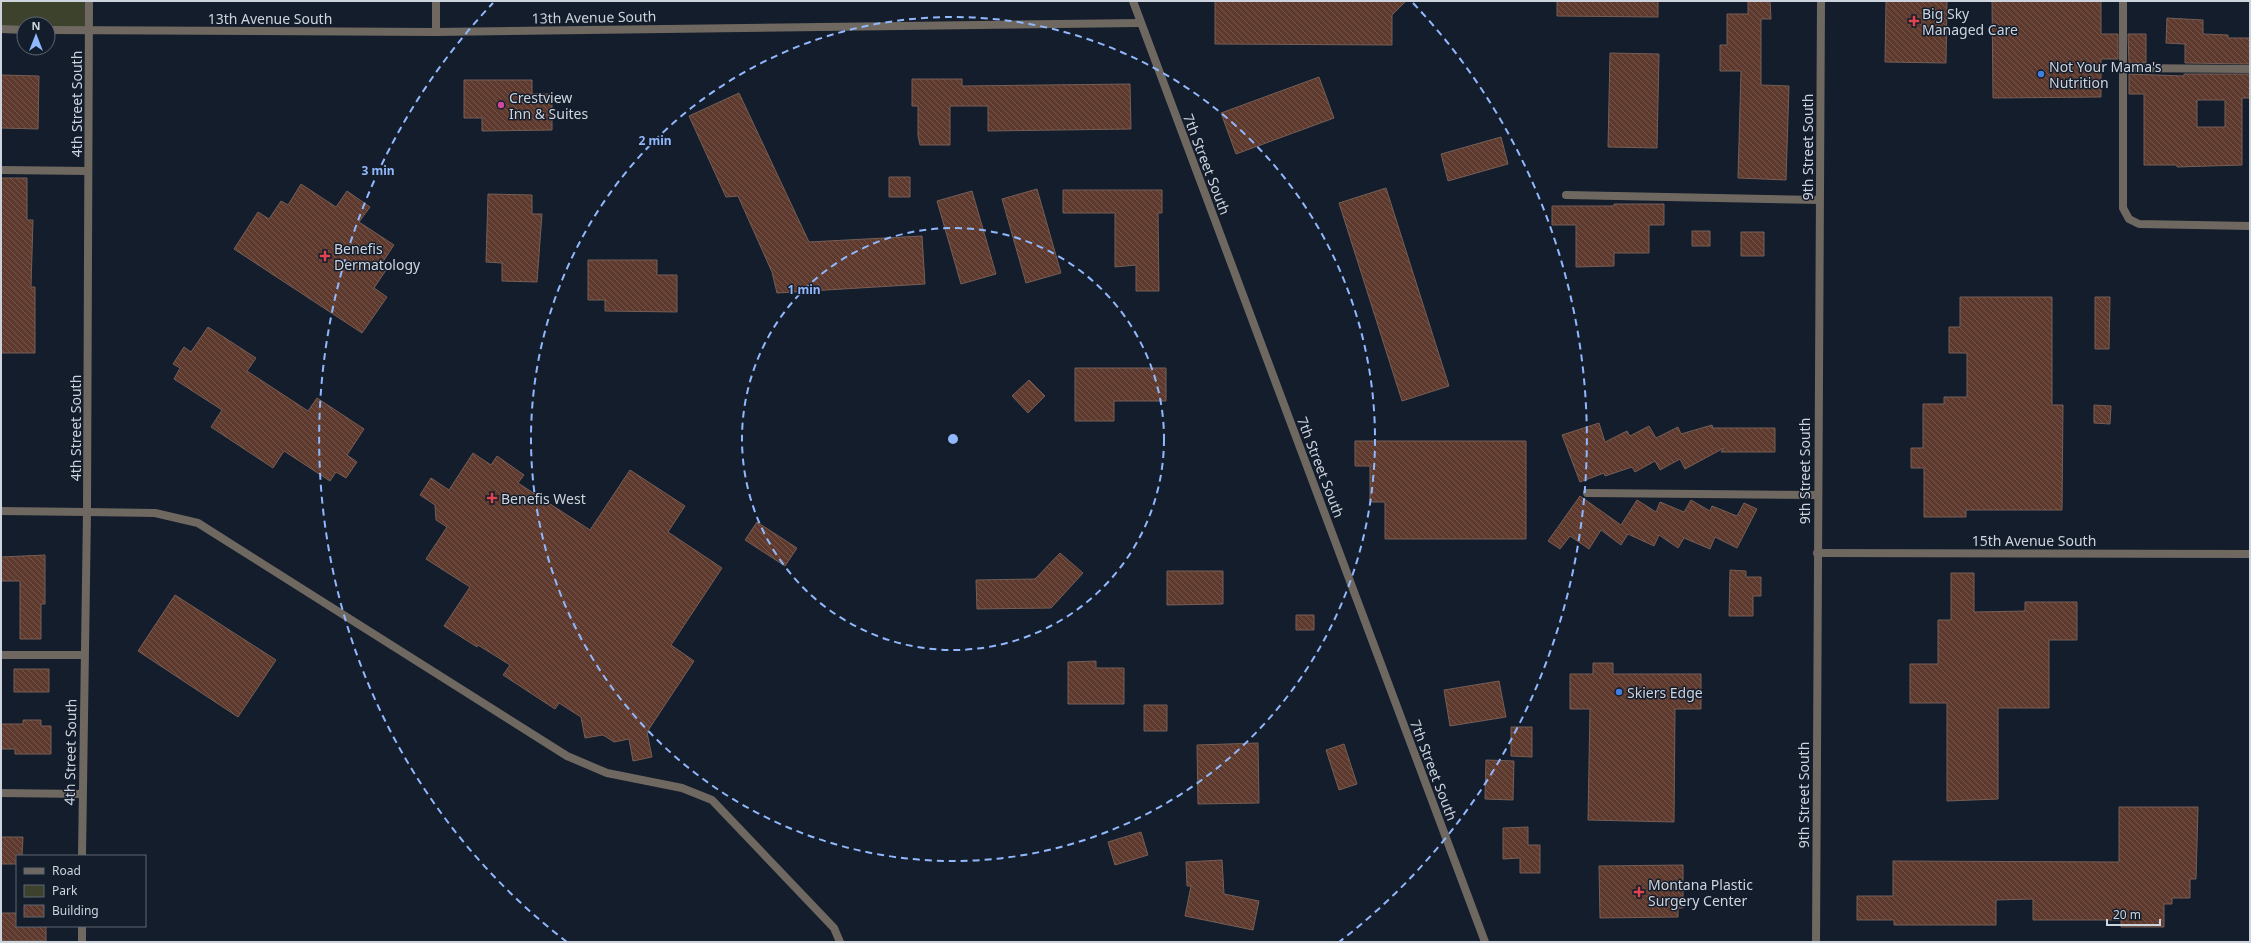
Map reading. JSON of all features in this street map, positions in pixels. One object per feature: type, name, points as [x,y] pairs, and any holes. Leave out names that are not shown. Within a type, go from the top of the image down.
[{"type":"street","name":"4th Street South","points":[[82,855],[87,512],[89,1]]},
{"type":"street","points":[[436,1],[436,32]]},
{"type":"street","name":"7th Street South","points":[[1133,1],[1485,942]]},
{"type":"street","name":"9th Street South","points":[[1816,942],[1817,495],[1821,1]]},
{"type":"street","points":[[2123,1],[2123,208],[2129,219],[2140,224],[2250,226]]},
{"type":"street","name":"13th Avenue South","points":[[56,30],[436,32],[1140,23]]},
{"type":"street","points":[[1,29],[16,30]]},
{"type":"street","points":[[2123,68],[2250,69]]},
{"type":"street","points":[[1,170],[88,171]]},
{"type":"street","points":[[1566,195],[1819,200]]},
{"type":"street","points":[[1587,493],[1817,495]]},
{"type":"street","points":[[1,511],[155,513],[198,523],[567,756],[607,773],[682,788],[712,800],[834,928],[840,942]]},
{"type":"street","name":"15th Avenue South","points":[[1817,553],[2250,554]]},
{"type":"street","points":[[1,655],[84,655]]},
{"type":"street","points":[[1,793],[82,794]]},
{"type":"street","points":[[82,927],[82,942]]},
{"type":"green space","points":[[1,1],[89,1],[89,31],[56,30],[56,16],[16,16],[16,30],[1,29]]},
{"type":"building","points":[[1215,1],[1406,1],[1392,15],[1392,45],[1215,44]]},
{"type":"building","points":[[1557,1],[1658,1],[1658,17],[1557,16]]},
{"type":"building","points":[[1748,1],[1770,1],[1771,19],[1761,19],[1761,85],[1789,86],[1786,180],[1738,178],[1741,71],[1720,71],[1720,45],[1727,45],[1727,14],[1748,14]]},
{"type":"building","points":[[1886,1],[1947,1],[1946,63],[1885,62]]},
{"type":"building","points":[[1992,1],[2101,1],[2101,34],[2118,34],[2118,59],[2101,59],[2101,97],[1993,98]]},
{"type":"building","points":[[2167,18],[2203,20],[2203,34],[2228,35],[2228,38],[2250,38],[2250,64],[2185,63],[2185,44],[2166,43]]},
{"type":"building","points":[[2128,34],[2146,34],[2146,63],[2129,63]]},
{"type":"building","points":[[1610,53],[1659,54],[1657,148],[1608,147]]},
{"type":"building","points":[[2129,74],[2184,76],[2184,74],[2250,74],[2250,98],[2242,98],[2242,165],[2177,167],[2177,165],[2144,165],[2144,94],[2129,94]],"holes":[[[2197,100],[2225,100],[2225,127],[2197,127]]]},
{"type":"building","points":[[1,75],[39,76],[38,129],[1,128]]},
{"type":"building","points":[[1319,77],[1334,118],[1236,154],[1221,113]]},
{"type":"building","points":[[912,79],[962,79],[962,86],[1130,84],[1131,129],[988,131],[988,106],[950,106],[950,145],[920,145],[918,136],[918,106],[912,106]]},
{"type":"building","points":[[464,80],[532,80],[532,94],[552,94],[552,130],[482,131],[482,118],[464,118]]},
{"type":"building","points":[[739,93],[809,242],[922,236],[925,284],[777,293],[772,272],[738,196],[726,197],[689,116]]},
{"type":"building","points":[[1501,137],[1508,164],[1448,181],[1441,154]]},
{"type":"building","points":[[889,177],[910,177],[910,197],[889,197]]},
{"type":"building","points":[[1,178],[27,178],[27,220],[33,220],[31,287],[35,287],[35,353],[1,353]]},
{"type":"building","points":[[301,184],[336,207],[347,191],[370,207],[359,222],[394,245],[380,266],[386,270],[374,288],[387,297],[362,333],[234,249],[258,212],[269,219],[281,201],[288,205]]},
{"type":"building","points":[[1386,188],[1449,386],[1402,401],[1339,203]]},
{"type":"building","points":[[1037,189],[1061,273],[1026,283],[1002,199]]},
{"type":"building","points":[[1063,190],[1162,190],[1162,213],[1158,213],[1159,291],[1136,291],[1136,265],[1115,267],[1115,213],[1063,213]]},
{"type":"building","points":[[972,191],[996,274],[961,284],[937,201]]},
{"type":"building","points":[[488,194],[532,195],[532,214],[542,214],[537,282],[502,281],[502,263],[486,262]]},
{"type":"building","points":[[1614,204],[1664,204],[1664,225],[1649,225],[1649,253],[1614,253],[1614,266],[1576,267],[1576,225],[1552,225],[1552,206],[1614,206]]},
{"type":"building","points":[[1692,231],[1710,231],[1710,246],[1692,246]]},
{"type":"building","points":[[1741,232],[1764,232],[1764,256],[1741,256]]},
{"type":"building","points":[[588,260],[657,260],[657,275],[677,275],[677,312],[605,311],[605,300],[588,300]]},
{"type":"building","points":[[1960,297],[2052,297],[2052,405],[2063,405],[2062,510],[1966,510],[1966,517],[1924,517],[1924,468],[1911,468],[1911,448],[1923,448],[1923,404],[1944,404],[1944,397],[1967,397],[1967,353],[1949,353],[1949,327],[1960,327]]},
{"type":"building","points":[[2095,297],[2110,297],[2109,349],[2095,349]]},
{"type":"building","points":[[208,327],[256,358],[247,371],[308,411],[317,398],[364,429],[347,455],[357,462],[346,478],[336,472],[330,481],[284,451],[273,468],[211,427],[222,410],[174,379],[180,368],[173,364],[184,347],[191,352]]},
{"type":"building","points":[[1075,368],[1166,368],[1166,401],[1114,401],[1114,421],[1075,421]]},
{"type":"building","points":[[1029,380],[1045,396],[1028,413],[1012,396]]},
{"type":"building","points":[[2094,405],[2111,406],[2110,424],[2094,423]]},
{"type":"building","points":[[1599,423],[1605,442],[1627,431],[1630,436],[1649,426],[1656,438],[1678,427],[1681,434],[1712,425],[1713,428],[1775,428],[1775,452],[1721,452],[1724,448],[1685,469],[1680,459],[1660,470],[1655,461],[1635,472],[1632,467],[1605,476],[1604,473],[1580,482],[1562,435]]},
{"type":"building","points":[[1355,441],[1526,441],[1526,539],[1385,539],[1385,502],[1370,502],[1370,466],[1355,466]]},
{"type":"building","points":[[473,453],[491,465],[497,456],[524,475],[518,483],[590,530],[630,470],[685,506],[668,532],[722,568],[671,645],[694,661],[647,732],[652,757],[633,761],[629,739],[614,742],[603,735],[585,738],[581,717],[559,703],[555,709],[503,675],[510,665],[478,645],[477,647],[444,626],[470,587],[426,559],[447,527],[436,520],[435,505],[420,495],[431,478],[449,490]]},
{"type":"building","points":[[1580,496],[1621,525],[1637,500],[1656,512],[1660,502],[1684,512],[1691,500],[1710,511],[1712,506],[1737,516],[1744,503],[1757,509],[1737,548],[1715,537],[1710,549],[1684,538],[1678,548],[1659,535],[1654,546],[1628,534],[1621,545],[1601,530],[1589,549],[1570,536],[1560,549],[1548,541]]},
{"type":"building","points":[[757,522],[797,548],[785,566],[745,540]]},
{"type":"building","points":[[1060,553],[1083,573],[1051,608],[977,609],[976,580],[1035,579]]},
{"type":"building","points":[[45,555],[45,604],[41,604],[41,639],[20,639],[20,581],[1,581],[1,557]]},
{"type":"building","points":[[1730,570],[1746,571],[1746,577],[1761,577],[1761,596],[1753,596],[1753,616],[1729,616]]},
{"type":"building","points":[[1167,571],[1223,571],[1223,604],[1167,605]]},
{"type":"building","points":[[1951,573],[1974,573],[1974,612],[2025,611],[2025,602],[2077,602],[2077,640],[2049,640],[2049,708],[1998,708],[1998,799],[1947,801],[1947,703],[1910,703],[1910,664],[1938,664],[1938,620],[1951,620]]},
{"type":"building","points":[[175,595],[276,660],[238,717],[138,651]]},
{"type":"building","points":[[1296,615],[1314,615],[1314,630],[1296,630]]},
{"type":"building","points":[[1096,661],[1096,668],[1124,668],[1124,704],[1068,704],[1068,662]]},
{"type":"building","points":[[1593,663],[1613,663],[1613,674],[1701,674],[1701,709],[1675,709],[1674,822],[1588,820],[1590,709],[1570,709],[1570,674],[1593,674]]},
{"type":"building","points":[[14,669],[49,669],[49,692],[14,692]]},
{"type":"building","points":[[1499,681],[1506,717],[1450,726],[1444,690]]},
{"type":"building","points":[[1144,705],[1167,705],[1167,731],[1144,731]]},
{"type":"building","points":[[23,720],[41,720],[41,726],[51,726],[51,754],[15,754],[15,749],[1,749],[1,724],[23,724]]},
{"type":"building","points":[[1511,727],[1532,727],[1532,757],[1511,756]]},
{"type":"building","points":[[1258,743],[1259,803],[1198,804],[1197,745]]},
{"type":"building","points":[[1344,744],[1357,784],[1339,790],[1326,750]]},
{"type":"building","points":[[1486,760],[1514,761],[1513,800],[1485,799]]},
{"type":"building","points":[[2119,807],[2198,807],[2196,879],[2190,879],[2190,898],[2172,898],[2172,904],[2164,904],[2164,927],[2121,927],[2121,920],[2033,920],[2033,899],[1996,900],[1996,925],[1894,925],[1894,920],[1857,920],[1857,896],[1893,896],[1893,861],[2119,862]]},
{"type":"building","points":[[1528,827],[1528,845],[1540,845],[1540,873],[1520,873],[1520,858],[1503,859],[1503,828]]},
{"type":"building","points":[[1141,832],[1148,855],[1115,865],[1108,842]]},
{"type":"building","points":[[1,837],[23,837],[22,855],[16,855],[16,864],[1,864]]},
{"type":"building","points":[[1222,860],[1224,894],[1259,901],[1253,930],[1185,916],[1191,886],[1187,886],[1186,862]]},
{"type":"building","points":[[1683,865],[1683,908],[1678,908],[1678,917],[1600,918],[1599,866]]},
{"type":"building","points":[[1,913],[16,913],[16,927],[46,927],[46,941],[1,941]]},
{"type":"place","name":"Big Sky Managed Care","points":[[1914,21]]},
{"type":"place","name":"Not Your Mama's Nutrition","points":[[2041,74]]},
{"type":"place","name":"Crestview Inn & Suites","points":[[501,105]]},
{"type":"place","name":"Benefis Dermatology","points":[[325,256]]},
{"type":"place","name":"Benefis West","points":[[492,498]]},
{"type":"place","name":"Skiers Edge","points":[[1619,692]]},
{"type":"place","name":"Montana Plastic Surgery Center","points":[[1639,892]]}]
